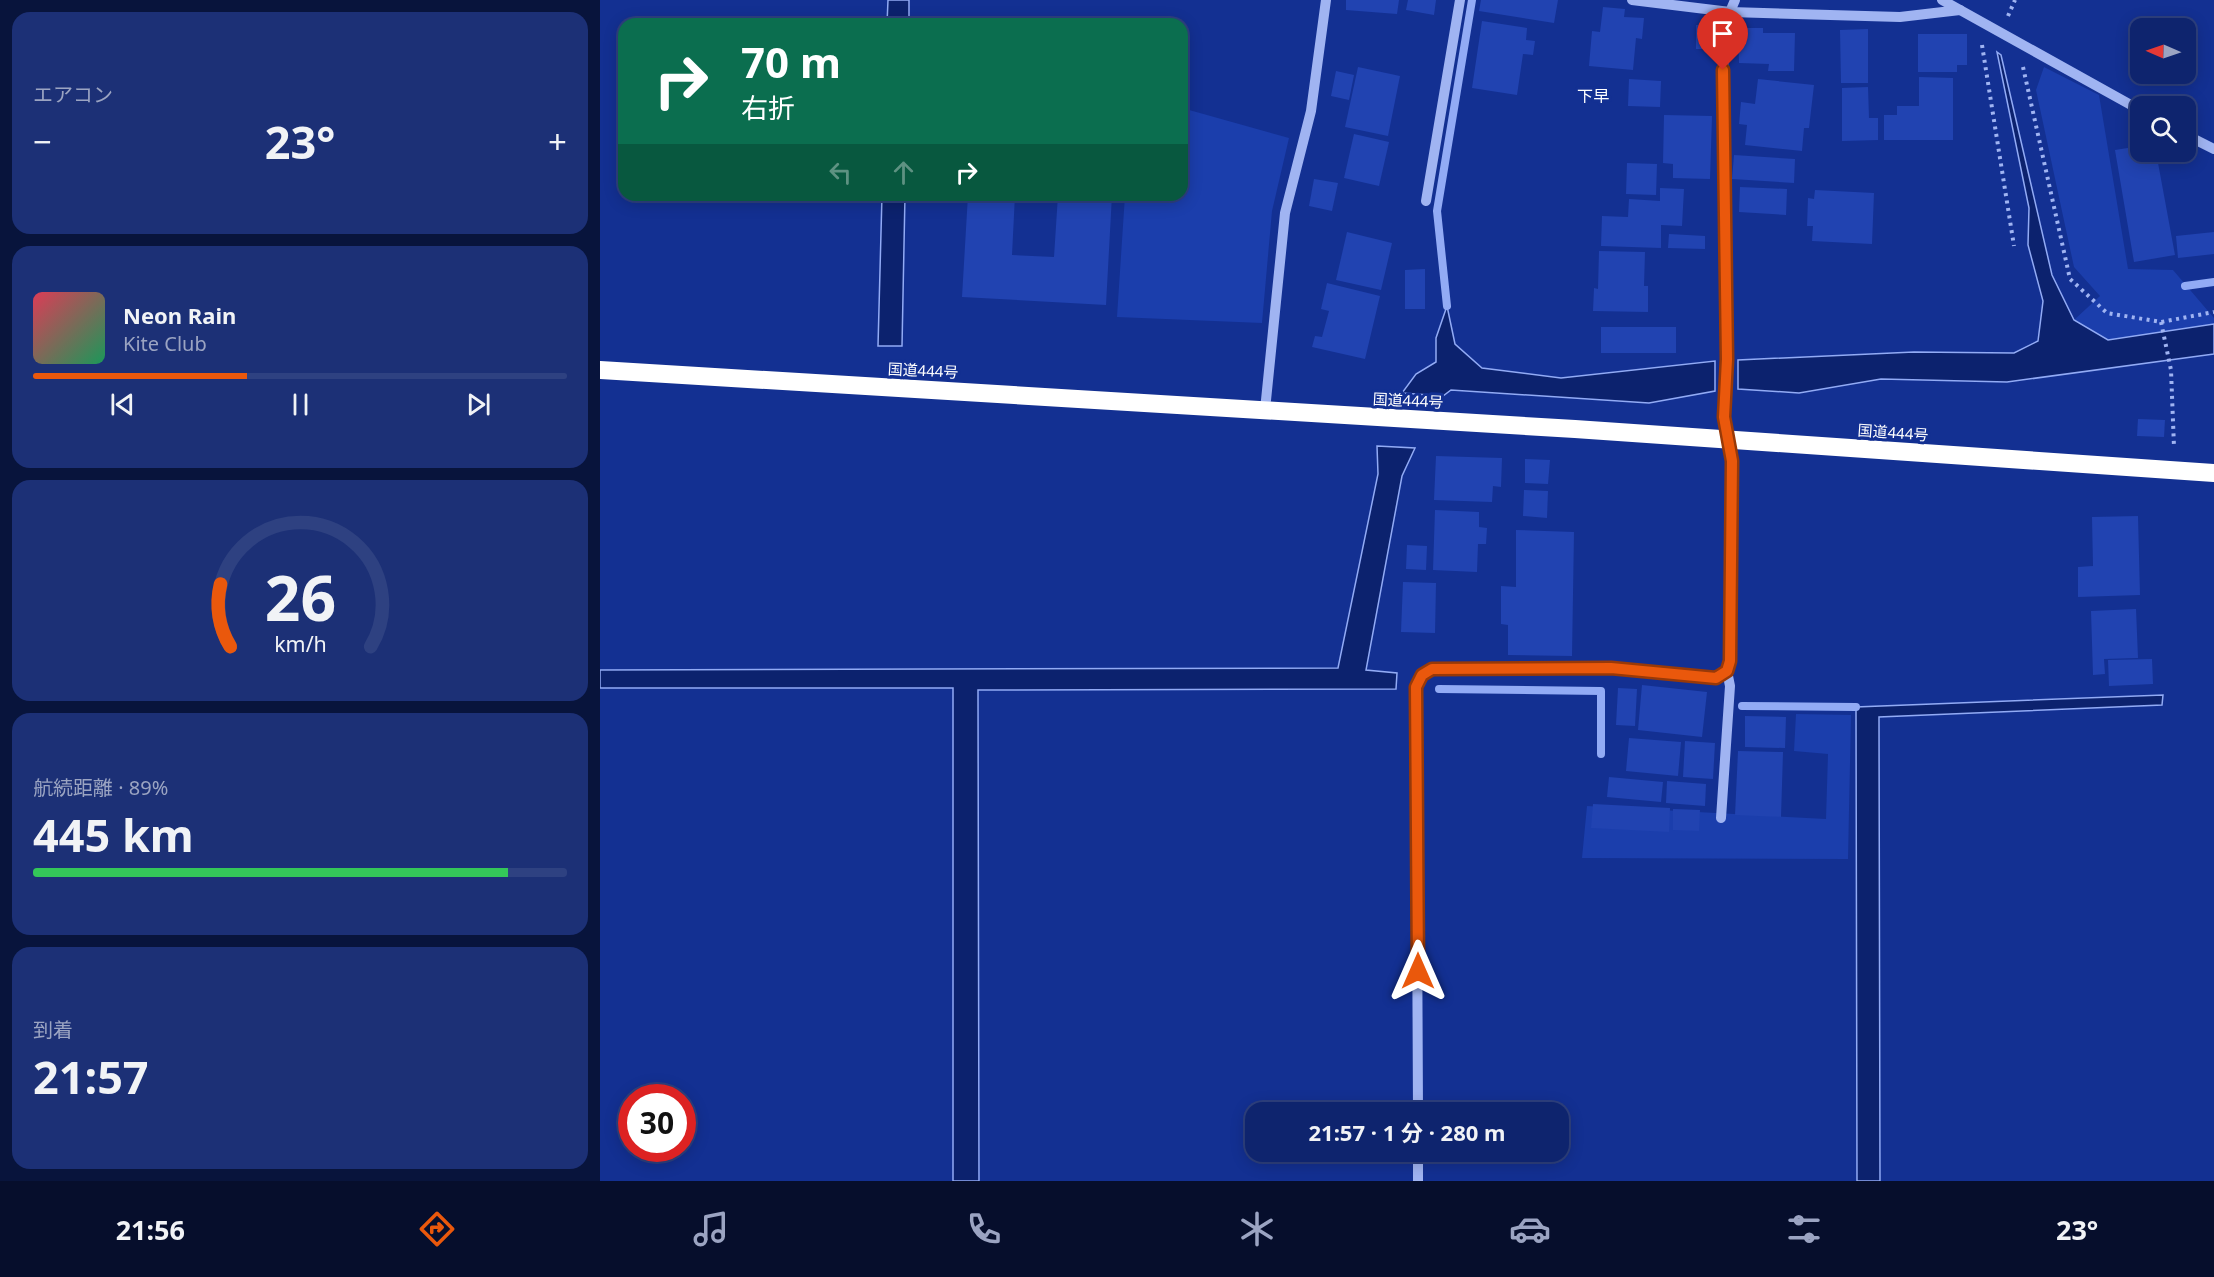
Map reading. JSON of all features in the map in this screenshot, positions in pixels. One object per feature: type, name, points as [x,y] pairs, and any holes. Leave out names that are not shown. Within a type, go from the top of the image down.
[{"type":"highway","name":"国道444号","points":[[600,370],[1265,410],[2214,473]]},
{"type":"street","points":[[1265,410],[1285,213],[1311,111],[1326,0]]},
{"type":"street","points":[[1426,201],[1460,0]]},
{"type":"street","points":[[1632,0],[1730,12],[1900,18],[1960,10]]},
{"type":"street","points":[[1721,818],[1730,686],[1727,671],[1730,661],[1732,461],[1724,417],[1727,359],[1722,136],[1724,26],[1735,0]]},
{"type":"street","points":[[1942,0],[2130,104]]},
{"type":"street","points":[[2196,140],[2214,150]]},
{"type":"street","points":[[1418,1102],[1416,687],[1422,675],[1432,669],[1611,668],[1716,678],[1727,671]]},
{"type":"street","points":[[1418,1162],[1418,1181]]},
{"type":"path","points":[[2006,35],[2022,65],[2070,279],[2108,314],[2162,322],[2214,312]]},
{"type":"path","points":[[1982,43],[2014,246]]},
{"type":"path","points":[[2162,322],[2171,370],[2174,447]]},
{"type":"shaded area","points":[[888,0],[909,0],[909,18],[887,18]]},
{"type":"shaded area","points":[[1997,52],[2001,55],[2052,275],[2074,320],[2108,340],[2214,324],[2214,354],[2007,382],[1881,379],[1799,393],[1738,389],[1738,360],[1914,352],[2014,353],[2038,341],[2043,301],[2028,245],[2029,208]]},
{"type":"shaded area","points":[[2044,67],[2099,95],[2128,269],[2173,270],[2214,318],[2214,324],[2107,340],[2074,320],[2100,296],[2074,267],[2036,90]]},
{"type":"shaded area","points":[[1188,110],[1289,138],[1272,211],[1262,323],[1117,317],[1125,201],[1188,201]]},
{"type":"shaded area","points":[[882,201],[905,201],[902,346],[878,346]]},
{"type":"shaded area","points":[[1447,306],[1455,344],[1482,368],[1561,378],[1715,361],[1715,391],[1649,403],[1451,390],[1443,396],[1402,393],[1416,374],[1436,362],[1436,338]]},
{"type":"shaded area","points":[[1377,446],[1415,448],[1402,476],[1366,670],[1397,673],[1396,689],[978,690],[979,1181],[953,1181],[953,688],[600,688],[600,670],[1338,668],[1378,474]]},
{"type":"shaded area","points":[[2163,695],[2162,705],[1879,717],[1880,1181],[1857,1181],[1856,707]]},
{"type":"shaded area","points":[[1796,714],[1851,715],[1848,859],[1582,858],[1587,806],[1826,819],[1828,754],[1794,751]]},
{"type":"building","points":[[1346,0],[1399,0],[1397,14],[1346,10]]},
{"type":"building","points":[[1408,0],[1436,0],[1434,15],[1406,10]]},
{"type":"building","points":[[1481,0],[1558,0],[1554,23],[1479,11]]},
{"type":"building","points":[[1603,7],[1625,9],[1624,17],[1644,18],[1642,39],[1636,38],[1633,70],[1589,66],[1592,31],[1600,32]]},
{"type":"building","points":[[1482,21],[1527,28],[1526,40],[1535,41],[1533,55],[1523,54],[1517,95],[1472,88]]},
{"type":"building","points":[[1696,25],[1713,25],[1713,49],[1696,49]]},
{"type":"building","points":[[1738,28],[1763,28],[1763,33],[1795,33],[1794,71],[1768,71],[1769,64],[1739,63]]},
{"type":"building","points":[[1868,29],[1868,83],[1841,83],[1840,30]]},
{"type":"building","points":[[1918,34],[1967,34],[1967,65],[1957,65],[1957,72],[1918,72]]},
{"type":"building","points":[[1358,67],[1400,76],[1388,136],[1345,127]]},
{"type":"building","points":[[1336,71],[1354,75],[1349,100],[1331,96]]},
{"type":"building","points":[[1919,77],[1953,78],[1953,140],[1884,140],[1884,115],[1897,115],[1897,106],[1919,106]]},
{"type":"building","points":[[1629,79],[1661,81],[1660,107],[1628,106]]},
{"type":"building","points":[[1758,79],[1814,85],[1809,128],[1804,128],[1802,151],[1745,145],[1747,125],[1739,124],[1741,102],[1755,104]]},
{"type":"building","points":[[1868,87],[1869,118],[1878,118],[1878,140],[1842,141],[1842,88]]},
{"type":"building","points":[[1664,115],[1712,116],[1710,179],[1673,178],[1673,164],[1663,163]]},
{"type":"building","points":[[1354,134],[1389,142],[1379,186],[1344,178]]},
{"type":"building","points":[[2130,148],[2130,162],[2158,162],[2175,255],[2134,262],[2115,150]]},
{"type":"building","points":[[1734,155],[1795,159],[1794,183],[1732,179]]},
{"type":"building","points":[[1627,163],[1657,164],[1656,195],[1626,194]]},
{"type":"building","points":[[1314,179],[1338,183],[1332,211],[1309,206]]},
{"type":"building","points":[[1740,187],[1787,189],[1786,215],[1739,212]]},
{"type":"building","points":[[1660,188],[1684,189],[1682,226],[1661,225],[1661,248],[1601,246],[1602,216],[1628,217],[1629,199],[1660,201]]},
{"type":"building","points":[[1815,190],[1874,193],[1872,244],[1812,241],[1813,226],[1807,226],[1808,198],[1814,199]]},
{"type":"building","points":[[968,201],[1015,201],[1012,255],[1054,257],[1058,201],[1112,201],[1106,305],[962,297]]},
{"type":"building","points":[[1347,232],[1392,243],[1381,290],[1336,280]]},
{"type":"building","points":[[2214,232],[2214,254],[2178,258],[2176,236]]},
{"type":"building","points":[[1669,234],[1705,236],[1705,249],[1668,248]]},
{"type":"building","points":[[1599,251],[1645,252],[1644,286],[1648,286],[1648,312],[1593,311],[1594,288],[1598,289]]},
{"type":"building","points":[[1425,269],[1425,309],[1405,309],[1405,270]]},
{"type":"building","points":[[1327,283],[1380,296],[1365,359],[1312,347],[1315,336],[1322,337],[1329,311],[1321,309]]},
{"type":"building","points":[[1601,327],[1676,327],[1676,353],[1601,353]]},
{"type":"building","points":[[2138,419],[2165,420],[2164,437],[2137,436]]},
{"type":"building","points":[[1436,456],[1502,458],[1501,487],[1493,486],[1492,502],[1434,500]]},
{"type":"building","points":[[1525,459],[1550,460],[1548,484],[1525,483]]},
{"type":"building","points":[[1524,490],[1548,491],[1547,518],[1523,516]]},
{"type":"building","points":[[1435,510],[1479,512],[1479,527],[1487,528],[1486,544],[1478,544],[1477,572],[1433,570]]},
{"type":"building","points":[[2138,516],[2140,595],[2078,597],[2078,567],[2093,566],[2092,517]]},
{"type":"building","points":[[1516,530],[1574,532],[1572,656],[1508,655],[1508,625],[1501,624],[1501,586],[1516,587]]},
{"type":"building","points":[[1407,545],[1427,546],[1426,570],[1406,569]]},
{"type":"building","points":[[1403,582],[1436,583],[1435,633],[1401,632]]},
{"type":"building","points":[[2136,609],[2138,658],[2104,659],[2105,674],[2093,675],[2091,611]]},
{"type":"building","points":[[2152,659],[2153,684],[2109,686],[2108,660]]},
{"type":"building","points":[[1642,685],[1707,692],[1702,737],[1638,730]]},
{"type":"building","points":[[1618,688],[1637,689],[1635,726],[1616,725]]},
{"type":"building","points":[[1745,716],[1786,717],[1785,748],[1745,747]]},
{"type":"building","points":[[1629,738],[1681,742],[1678,776],[1626,771]]},
{"type":"building","points":[[1685,741],[1715,743],[1713,779],[1683,777]]},
{"type":"building","points":[[1738,751],[1783,752],[1781,817],[1735,815]]},
{"type":"building","points":[[1609,777],[1663,782],[1661,802],[1607,797]]},
{"type":"building","points":[[1667,781],[1706,784],[1705,806],[1666,803]]},
{"type":"building","points":[[1593,804],[1670,808],[1669,832],[1591,828]]},
{"type":"building","points":[[1673,809],[1700,810],[1699,831],[1673,830]]},
{"type":"waterway","points":[[1447,306],[1437,211],[1472,0]]},
{"type":"waterway","points":[[2185,286],[2214,282]]},
{"type":"waterway","points":[[1439,689],[1601,691],[1601,754]]},
{"type":"waterway","points":[[1742,706],[1856,707]]},
{"type":"district","name":"下早","points":[[1593,96]]},
{"type":"route","points":[[1418,971],[1416,687],[1422,675],[1432,669],[1611,668],[1716,678],[1727,671],[1730,661],[1732,461],[1724,417],[1727,359],[1722,136],[1723,70]]}]
